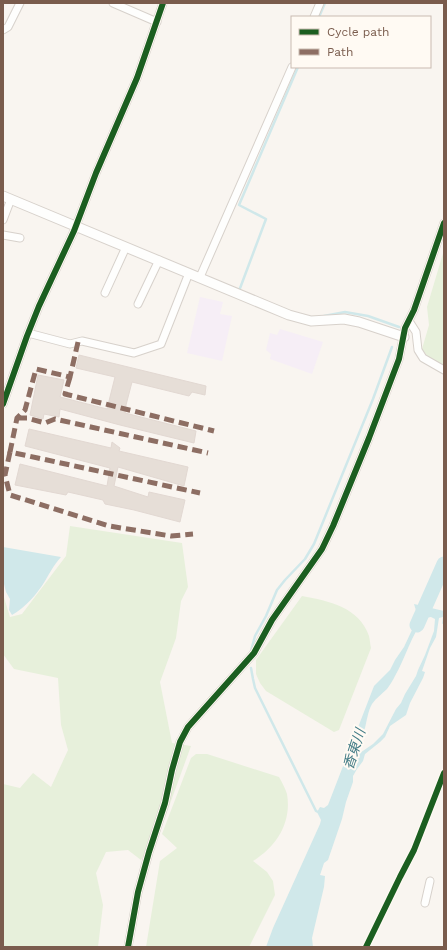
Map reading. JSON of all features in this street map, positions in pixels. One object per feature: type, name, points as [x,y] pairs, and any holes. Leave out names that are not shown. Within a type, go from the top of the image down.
[{"type":"street","points":[[3,30],[8,27],[20,3]]},
{"type":"street","points":[[113,3],[157,22]]},
{"type":"street","points":[[3,404],[39,306],[76,226],[96,173],[137,78],[163,3]]},
{"type":"street","points":[[314,16],[320,3]]},
{"type":"street","points":[[200,277],[292,68]]},
{"type":"street","points":[[3,220],[7,197],[300,318],[311,321],[344,320],[359,322],[404,337]]},
{"type":"street","points":[[128,947],[138,892],[165,803],[180,742],[188,727],[254,654],[272,620],[322,549],[369,438],[399,359],[405,328],[414,310],[444,223]]},
{"type":"street","points":[[3,236],[20,238]]},
{"type":"street","points":[[105,293],[126,247]]},
{"type":"street","points":[[138,304],[159,260]]},
{"type":"street","points":[[28,333],[70,344],[82,341],[134,353],[161,344],[189,273]]},
{"type":"street","points":[[408,322],[416,332],[418,350],[423,358],[444,370]]},
{"type":"street","points":[[425,903],[430,881]]},
{"type":"shaded area","points":[[200,297],[223,302],[220,314],[232,316],[222,361],[187,353]]},
{"type":"shaded area","points":[[280,329],[323,342],[312,374],[270,359],[271,354],[266,350],[270,333],[277,335]]},
{"type":"green space","points":[[444,250],[444,366],[428,357],[422,349],[429,325],[427,307]]},
{"type":"green space","points":[[70,526],[182,543],[188,587],[181,601],[176,638],[160,682],[172,743],[191,746],[159,834],[141,860],[128,850],[106,852],[96,873],[103,905],[98,947],[3,947],[3,784],[20,788],[33,773],[51,787],[68,750],[61,725],[58,678],[14,669],[3,654],[3,594],[10,617],[22,614],[66,556]]},
{"type":"green space","points":[[302,596],[332,603],[351,612],[364,626],[369,636],[371,648],[339,730],[334,732],[266,691],[256,674],[256,660]]},
{"type":"green space","points":[[196,754],[207,754],[279,777],[287,794],[288,805],[285,824],[269,849],[253,861],[267,872],[273,881],[275,895],[249,947],[146,947],[160,861],[177,848],[162,834],[191,758]]},
{"type":"water","points":[[3,547],[61,557],[34,596],[22,609],[12,615],[9,610],[10,599],[3,583]]},
{"type":"water","points":[[414,604],[444,611],[444,623],[442,624],[443,617],[439,618],[436,637],[430,648],[422,671],[425,672],[423,678],[410,703],[406,715],[390,726],[385,737],[365,754],[363,761],[353,776],[353,782],[342,819],[328,860],[324,863],[320,875],[325,876],[324,887],[312,938],[313,947],[266,947],[273,928],[320,824],[321,820],[317,812],[320,807],[324,808],[328,805],[374,686],[390,670],[404,647],[418,617]],"holes":[[[431,617],[435,619],[434,631],[416,676],[383,734],[373,744],[354,757],[372,704],[387,689],[399,669],[412,639],[425,618]]]},
{"type":"building","points":[[79,355],[206,386],[205,395],[192,392],[189,396],[132,382],[126,405],[125,413],[196,431],[194,443],[60,409],[59,417],[44,414],[43,419],[30,415],[38,375],[64,380],[60,397],[107,409],[115,377],[76,368]]},
{"type":"building","points":[[29,429],[111,448],[112,442],[120,448],[119,451],[188,467],[184,486],[118,467],[114,486],[148,497],[149,492],[185,500],[180,522],[105,504],[103,500],[68,492],[66,495],[15,485],[20,464],[107,486],[110,468],[25,446]]},
{"type":"waterway","points":[[319,16],[325,3]]},
{"type":"waterway","points":[[239,291],[266,219],[239,205],[298,68]]},
{"type":"waterway","points":[[324,316],[345,312],[368,316],[399,327]]},
{"type":"waterway","points":[[251,651],[255,636],[266,616],[277,590],[305,559],[314,544],[373,399],[392,347]]},
{"type":"waterway","name":"香東川","points":[[417,625],[444,564]]},
{"type":"waterway","points":[[251,668],[255,688],[316,811],[320,813]]},
{"type":"marked path","points":[[78,342],[70,377],[36,369],[25,410],[17,418],[10,452],[200,493]]},
{"type":"marked path","points":[[70,377],[65,394],[214,431]]},
{"type":"marked path","points":[[17,418],[27,418],[45,423],[55,419],[208,453]]},
{"type":"marked path","points":[[10,452],[5,475],[10,495],[109,526],[171,536],[193,534]]},
{"type":"cycle path","points":[[3,404],[39,306],[74,231],[96,173],[137,78],[163,3]]},
{"type":"cycle path","points":[[128,947],[138,892],[165,803],[180,742],[188,727],[254,653],[272,620],[322,549],[369,438],[399,359],[405,328],[414,310],[444,223]]},
{"type":"cycle path","points":[[366,947],[414,850],[444,773]]}]
